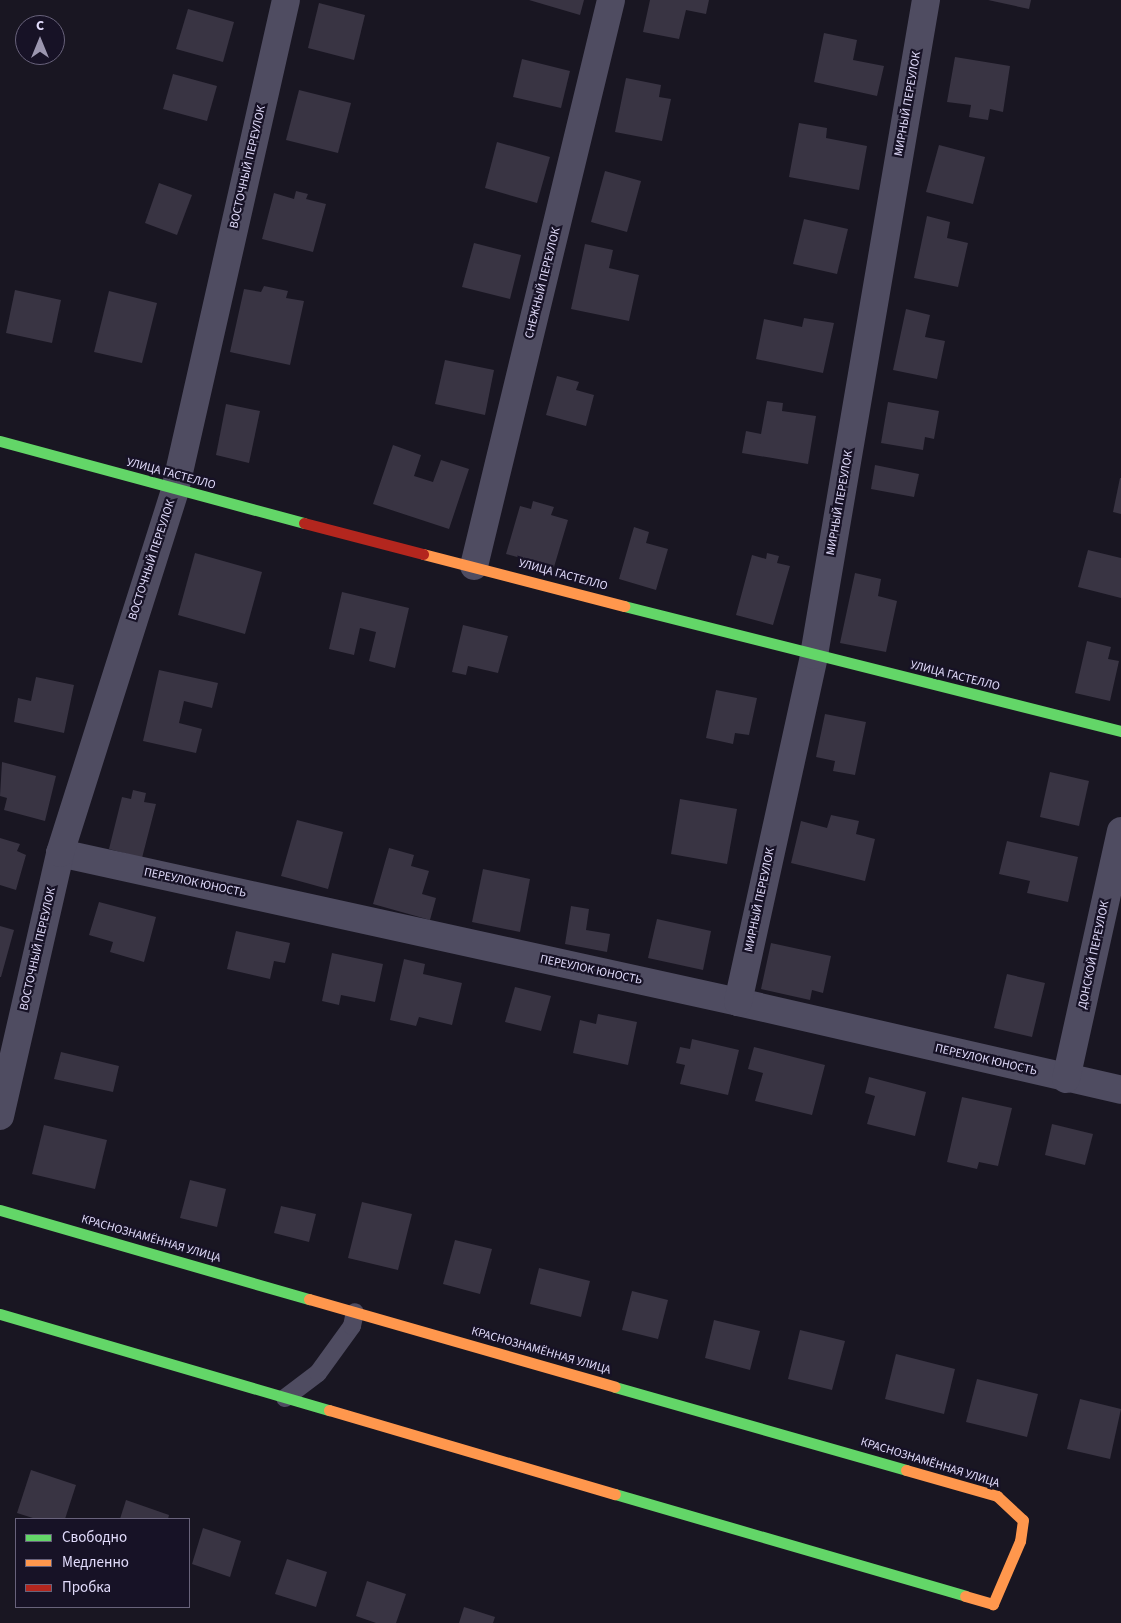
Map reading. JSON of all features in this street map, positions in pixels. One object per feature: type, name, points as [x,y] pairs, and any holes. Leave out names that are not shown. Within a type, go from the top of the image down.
[{"type":"street","name":"ВОСТОЧНЫЙ ПЕРЕУЛОК","points":[[0,1116],[60,853],[175,490],[286,0]]},
{"type":"street","name":"СНЕЖНЫЙ ПЕРЕУЛОК","points":[[474,566],[611,0]]},
{"type":"street","name":"МИРНЫЙ ПЕРЕУЛОК","points":[[738,1002],[814,655],[926,0]]},
{"type":"street","name":"УЛИЦА ГАСТЕЛЛО","points":[[0,441],[175,490],[814,655],[1121,731]]},
{"type":"street","name":"ДОНСКОЙ ПЕРЕУЛОК","points":[[1066,1079],[1121,831]]},
{"type":"street","name":"ПЕРЕУЛОК ЮНОСТЬ","points":[[60,853],[738,1002],[1066,1079],[1121,1090]]},
{"type":"street","name":"КРАСНОЗНАМЁННАЯ УЛИЦА","points":[[0,1210],[997,1496],[1023,1520],[1020,1541],[993,1604],[0,1314]]},
{"type":"lane","points":[[285,1398],[318,1373],[352,1326],[355,1312]]},
{"type":"building","points":[[529,0],[584,0],[580,15]]},
{"type":"building","points":[[650,0],[709,0],[706,14],[686,10],[679,39],[643,32]]},
{"type":"building","points":[[988,0],[1031,0],[1029,9]]},
{"type":"building","points":[[319,3],[365,15],[354,60],[308,48]]},
{"type":"building","points":[[188,9],[234,22],[223,62],[176,49]]},
{"type":"building","points":[[824,33],[857,40],[853,60],[884,66],[877,96],[814,82]]},
{"type":"building","points":[[955,57],[1010,66],[1003,112],[990,109],[988,120],[969,117],[971,105],[947,102]]},
{"type":"building","points":[[522,59],[570,71],[561,108],[513,97]]},
{"type":"building","points":[[173,74],[217,86],[207,121],[163,109]]},
{"type":"building","points":[[626,78],[661,85],[659,97],[671,99],[662,141],[615,132]]},
{"type":"building","points":[[299,90],[351,103],[338,153],[286,140]]},
{"type":"building","points":[[799,123],[827,128],[826,138],[867,146],[859,190],[789,177]]},
{"type":"building","points":[[497,142],[550,157],[537,203],[485,188]]},
{"type":"building","points":[[939,145],[985,157],[973,204],[926,192]]},
{"type":"building","points":[[605,171],[641,181],[627,232],[591,222]]},
{"type":"building","points":[[159,183],[192,195],[177,235],[145,223]]},
{"type":"building","points":[[296,191],[308,194],[306,199],[326,204],[313,252],[262,239],[274,193],[294,199]]},
{"type":"building","points":[[927,216],[950,222],[947,238],[968,243],[958,287],[914,278]]},
{"type":"building","points":[[804,219],[848,229],[837,274],[793,264]]},
{"type":"building","points":[[474,243],[521,255],[510,299],[462,287]]},
{"type":"building","points":[[585,244],[613,250],[609,268],[639,275],[629,321],[571,309]]},
{"type":"building","points":[[264,286],[288,291],[286,298],[304,301],[290,365],[230,352],[244,289],[261,292]]},
{"type":"building","points":[[15,290],[61,300],[52,343],[6,333]]},
{"type":"building","points":[[109,291],[157,303],[142,363],[94,352]]},
{"type":"building","points":[[906,309],[930,315],[925,337],[945,341],[937,379],[893,370]]},
{"type":"building","points":[[804,318],[834,323],[823,373],[756,359],[764,319],[802,327]]},
{"type":"building","points":[[445,360],[494,370],[485,415],[435,404]]},
{"type":"building","points":[[557,376],[579,382],[576,390],[594,395],[586,426],[546,415]]},
{"type":"building","points":[[767,401],[783,403],[782,411],[816,416],[808,464],[742,453],[746,431],[761,434]]},
{"type":"building","points":[[888,402],[939,411],[934,439],[925,437],[923,450],[881,443]]},
{"type":"building","points":[[226,404],[260,411],[249,463],[216,455]]},
{"type":"building","points":[[393,445],[421,455],[414,476],[433,482],[441,460],[469,469],[449,529],[373,504]]},
{"type":"building","points":[[875,465],[919,474],[914,497],[871,489]]},
{"type":"building","points":[[1121,478],[1121,514],[1113,512]]},
{"type":"building","points":[[533,501],[554,507],[551,515],[568,520],[554,567],[506,554],[520,506],[531,509]]},
{"type":"building","points":[[634,527],[649,532],[646,543],[668,549],[656,590],[619,579]]},
{"type":"building","points":[[1088,550],[1121,558],[1121,598],[1078,587]]},
{"type":"building","points":[[195,553],[262,572],[245,634],[178,615]]},
{"type":"building","points":[[767,553],[779,556],[777,563],[790,566],[773,625],[736,615],[752,555],[766,559]]},
{"type":"building","points":[[855,573],[881,579],[878,596],[897,601],[886,652],[840,643]]},
{"type":"building","points":[[342,592],[409,608],[395,668],[369,661],[376,632],[360,628],[354,655],[329,649]]},
{"type":"building","points":[[463,625],[508,636],[498,673],[468,666],[466,675],[452,672]]},
{"type":"building","points":[[1087,641],[1111,647],[1108,659],[1119,661],[1110,701],[1075,693]]},
{"type":"building","points":[[159,670],[218,683],[212,708],[184,701],[179,723],[202,729],[196,753],[143,741]]},
{"type":"building","points":[[36,677],[74,685],[64,733],[14,722],[18,698],[31,701]]},
{"type":"building","points":[[716,690],[757,698],[749,735],[735,733],[733,744],[706,738]]},
{"type":"building","points":[[825,714],[866,722],[855,775],[833,771],[835,761],[816,757]]},
{"type":"building","points":[[2,762],[56,776],[45,821],[4,810],[7,798],[0,796]]},
{"type":"building","points":[[1050,772],[1089,781],[1079,826],[1040,817]]},
{"type":"building","points":[[133,790],[146,793],[144,802],[156,804],[142,858],[109,849],[122,797],[131,799]]},
{"type":"building","points":[[680,799],[737,809],[727,864],[671,854]]},
{"type":"building","points":[[831,815],[859,821],[856,834],[875,839],[865,881],[791,863],[801,821],[827,828]]},
{"type":"building","points":[[297,820],[343,832],[328,889],[281,876]]},
{"type":"building","points":[[0,838],[20,844],[17,851],[26,855],[16,890],[0,885]]},
{"type":"building","points":[[1007,841],[1078,857],[1068,902],[1027,893],[1030,881],[999,874]]},
{"type":"building","points":[[389,848],[414,855],[411,866],[429,871],[422,894],[436,898],[430,920],[373,904]]},
{"type":"building","points":[[483,869],[530,879],[520,932],[472,922]]},
{"type":"building","points":[[99,902],[156,917],[144,962],[110,952],[113,942],[89,935]]},
{"type":"building","points":[[571,906],[589,909],[586,930],[610,934],[607,952],[565,944]]},
{"type":"building","points":[[657,919],[711,931],[703,970],[648,958]]},
{"type":"building","points":[[0,926],[14,930],[1,977],[0,977]]},
{"type":"building","points":[[236,931],[290,943],[285,963],[274,961],[270,979],[227,969]]},
{"type":"building","points":[[771,943],[831,956],[823,993],[812,990],[810,1000],[761,989]]},
{"type":"building","points":[[332,953],[383,964],[375,1002],[341,995],[339,1005],[322,1001]]},
{"type":"building","points":[[404,959],[425,964],[423,974],[462,983],[452,1025],[419,1017],[416,1026],[390,1020]]},
{"type":"building","points":[[1007,974],[1045,983],[1032,1037],[994,1028]]},
{"type":"building","points":[[515,987],[551,996],[541,1031],[505,1022]]},
{"type":"building","points":[[598,1014],[637,1022],[628,1065],[573,1053],[580,1020],[596,1024]]},
{"type":"building","points":[[692,1039],[739,1050],[728,1095],[680,1084],[685,1065],[676,1063],[680,1047],[690,1049]]},
{"type":"building","points":[[754,1047],[825,1065],[812,1115],[755,1101],[763,1073],[748,1069]]},
{"type":"building","points":[[61,1052],[119,1066],[113,1092],[54,1079]]},
{"type":"building","points":[[869,1077],[926,1092],[915,1136],[867,1124],[875,1096],[865,1093]]},
{"type":"building","points":[[962,1097],[1012,1108],[998,1166],[979,1162],[977,1169],[947,1162]]},
{"type":"building","points":[[1052,1124],[1093,1134],[1085,1165],[1045,1155]]},
{"type":"building","points":[[44,1125],[107,1140],[95,1189],[32,1174]]},
{"type":"building","points":[[190,1180],[226,1189],[217,1227],[180,1218]]},
{"type":"building","points":[[362,1202],[412,1214],[398,1270],[348,1258]]},
{"type":"building","points":[[281,1206],[316,1214],[309,1242],[274,1233]]},
{"type":"building","points":[[455,1240],[492,1249],[480,1294],[443,1284]]},
{"type":"building","points":[[539,1268],[590,1281],[581,1317],[530,1304]]},
{"type":"building","points":[[632,1291],[668,1300],[658,1339],[622,1330]]},
{"type":"building","points":[[714,1320],[760,1331],[750,1370],[705,1358]]},
{"type":"building","points":[[800,1330],[845,1341],[832,1390],[788,1379]]},
{"type":"building","points":[[896,1354],[955,1369],[944,1414],[885,1399]]},
{"type":"building","points":[[977,1379],[1038,1394],[1027,1437],[966,1422]]},
{"type":"building","points":[[1080,1399],[1121,1409],[1110,1459],[1067,1449]]},
{"type":"building","points":[[31,1470],[76,1485],[65,1518],[33,1518],[17,1513]]},
{"type":"building","points":[[126,1500],[169,1515],[168,1518],[120,1518]]},
{"type":"building","points":[[203,1528],[241,1541],[230,1577],[192,1564]]},
{"type":"building","points":[[287,1559],[327,1572],[316,1607],[275,1594]]},
{"type":"building","points":[[367,1581],[406,1594],[396,1623],[376,1623],[356,1616]]},
{"type":"building","points":[[464,1607],[495,1617],[493,1623],[459,1623]]},
{"type":"traffic: fast","points":[[0,441],[304,523]]},
{"type":"traffic: fast","points":[[624,606],[1121,731]]},
{"type":"traffic: fast","points":[[0,1210],[309,1299]]},
{"type":"traffic: fast","points":[[0,1314],[329,1410]]},
{"type":"traffic: fast","points":[[615,1387],[906,1470]]},
{"type":"traffic: fast","points":[[615,1494],[965,1596]]},
{"type":"traffic: slow","points":[[423,554],[624,606]]},
{"type":"traffic: slow","points":[[309,1299],[615,1387]]},
{"type":"traffic: slow","points":[[329,1410],[615,1494]]},
{"type":"traffic: slow","points":[[906,1470],[997,1496],[1023,1520],[1020,1541],[993,1604],[965,1596]]},
{"type":"traffic: jam","points":[[304,523],[423,554]]}]
